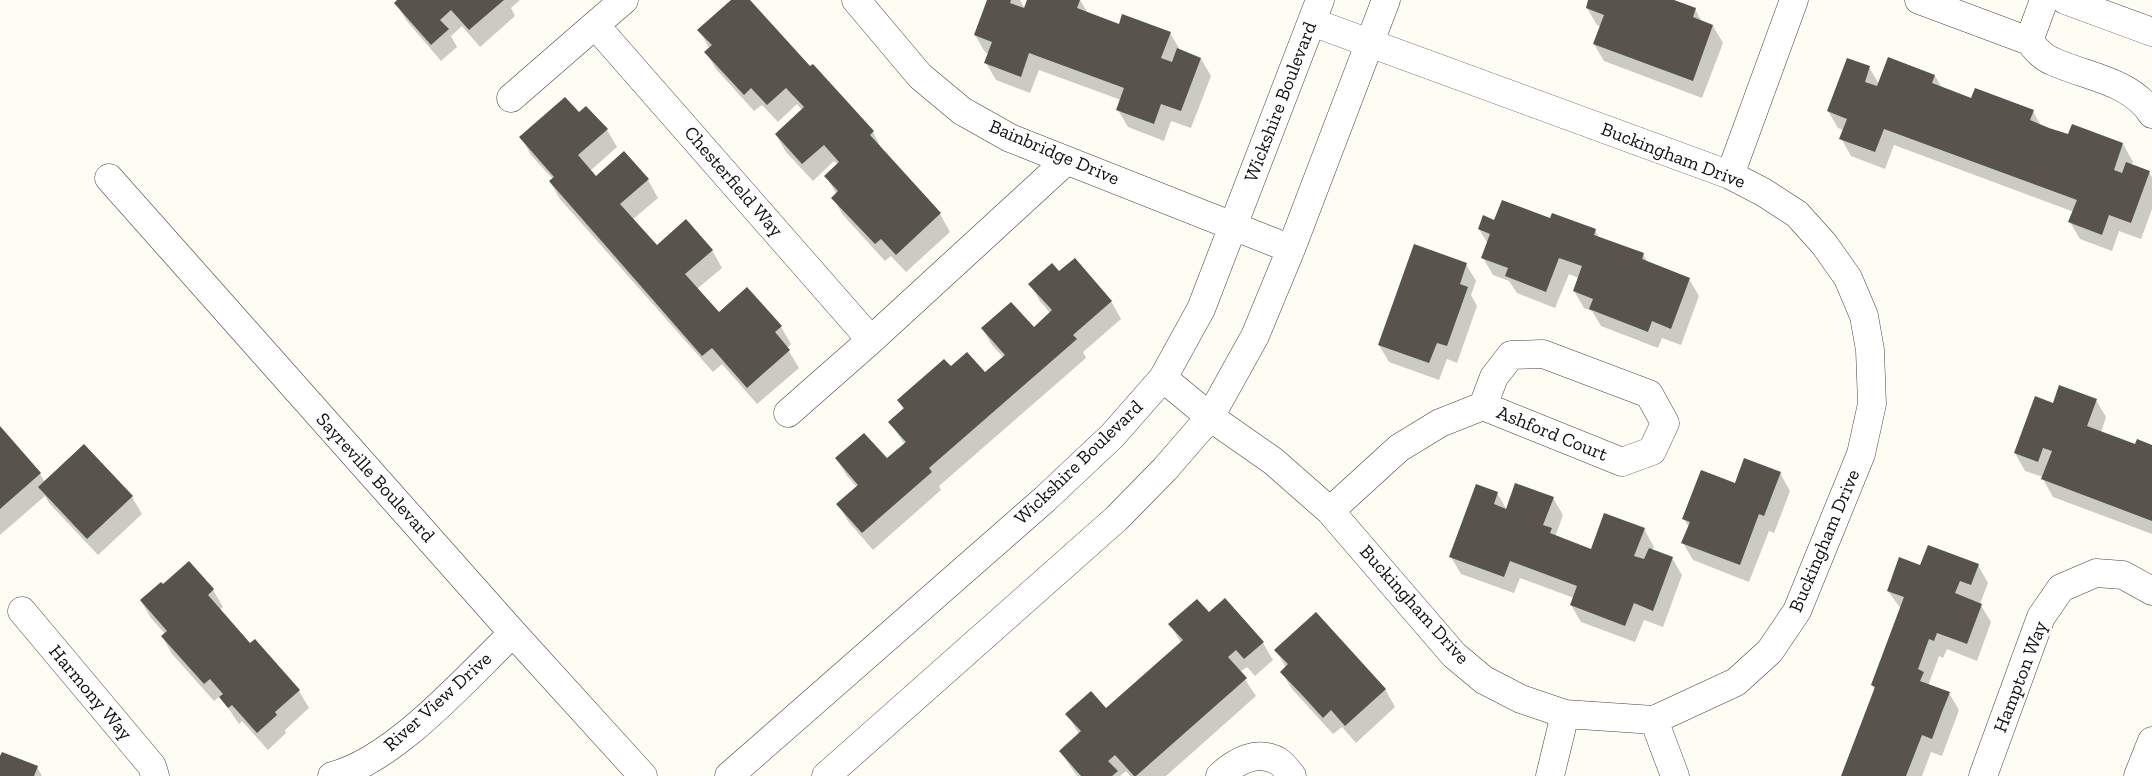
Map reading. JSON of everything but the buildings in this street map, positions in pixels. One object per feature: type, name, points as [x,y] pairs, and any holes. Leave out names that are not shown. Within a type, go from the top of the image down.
[{"type":"street","points":[[511,98],[624,0]]},
{"type":"street","name":"Bainbridge Drive","points":[[856,0],[920,76],[962,111],[1010,138],[1291,249]]},
{"type":"street","points":[[826,776],[1117,518],[1165,469],[1210,417],[1255,336],[1291,249],[1386,0]]},
{"type":"street","points":[[1730,175],[1794,0]]},
{"type":"street","points":[[1919,0],[2028,41],[2039,53],[2051,61],[2118,86],[2134,94],[2152,114]]},
{"type":"street","points":[[2028,41],[2044,0]]},
{"type":"street","points":[[2066,0],[2152,32]]},
{"type":"street","name":"Buckingham Drive","points":[[1163,378],[1210,417],[1273,461],[1330,511],[1454,655],[1491,684],[1521,699],[1565,714],[1654,720],[1736,682],[1770,650],[1797,611],[1861,454],[1872,404],[1870,350],[1864,316],[1848,278],[1824,244],[1797,214],[1763,192],[1730,175],[1371,43],[1316,11]]},
{"type":"street","name":"Wickshire Boulevard","points":[[729,776],[1045,498],[1112,436],[1163,378],[1202,309],[1316,11]]},
{"type":"street","name":"Chesterfield Way","points":[[595,25],[871,340]]},
{"type":"street","points":[[788,413],[871,340],[1066,161]]},
{"type":"street","name":"Sayreville Boulevard","points":[[109,178],[513,634],[642,776]]},
{"type":"street","name":"Ashford Court","points":[[1330,511],[1399,448],[1440,423],[1483,406],[1622,462],[1652,451],[1665,423],[1649,394],[1543,354],[1511,355],[1494,377],[1483,406]]},
{"type":"street","name":"Hampton Way","points":[[1984,776],[2041,618],[2062,588],[2096,573],[2123,575],[2152,591]]},
{"type":"street","name":"Harmony Way","points":[[22,611],[152,766],[155,776]]},
{"type":"street","name":"River View Drive","points":[[336,776],[377,756],[420,723],[513,634]]},
{"type":"street","points":[[1550,776],[1565,714]]},
{"type":"street","points":[[1654,720],[1675,776]]},
{"type":"street","points":[[2138,776],[2152,741]]},
{"type":"street","points":[[1220,776],[1231,766],[1248,757],[1266,757],[1279,762],[1292,776]]}]
